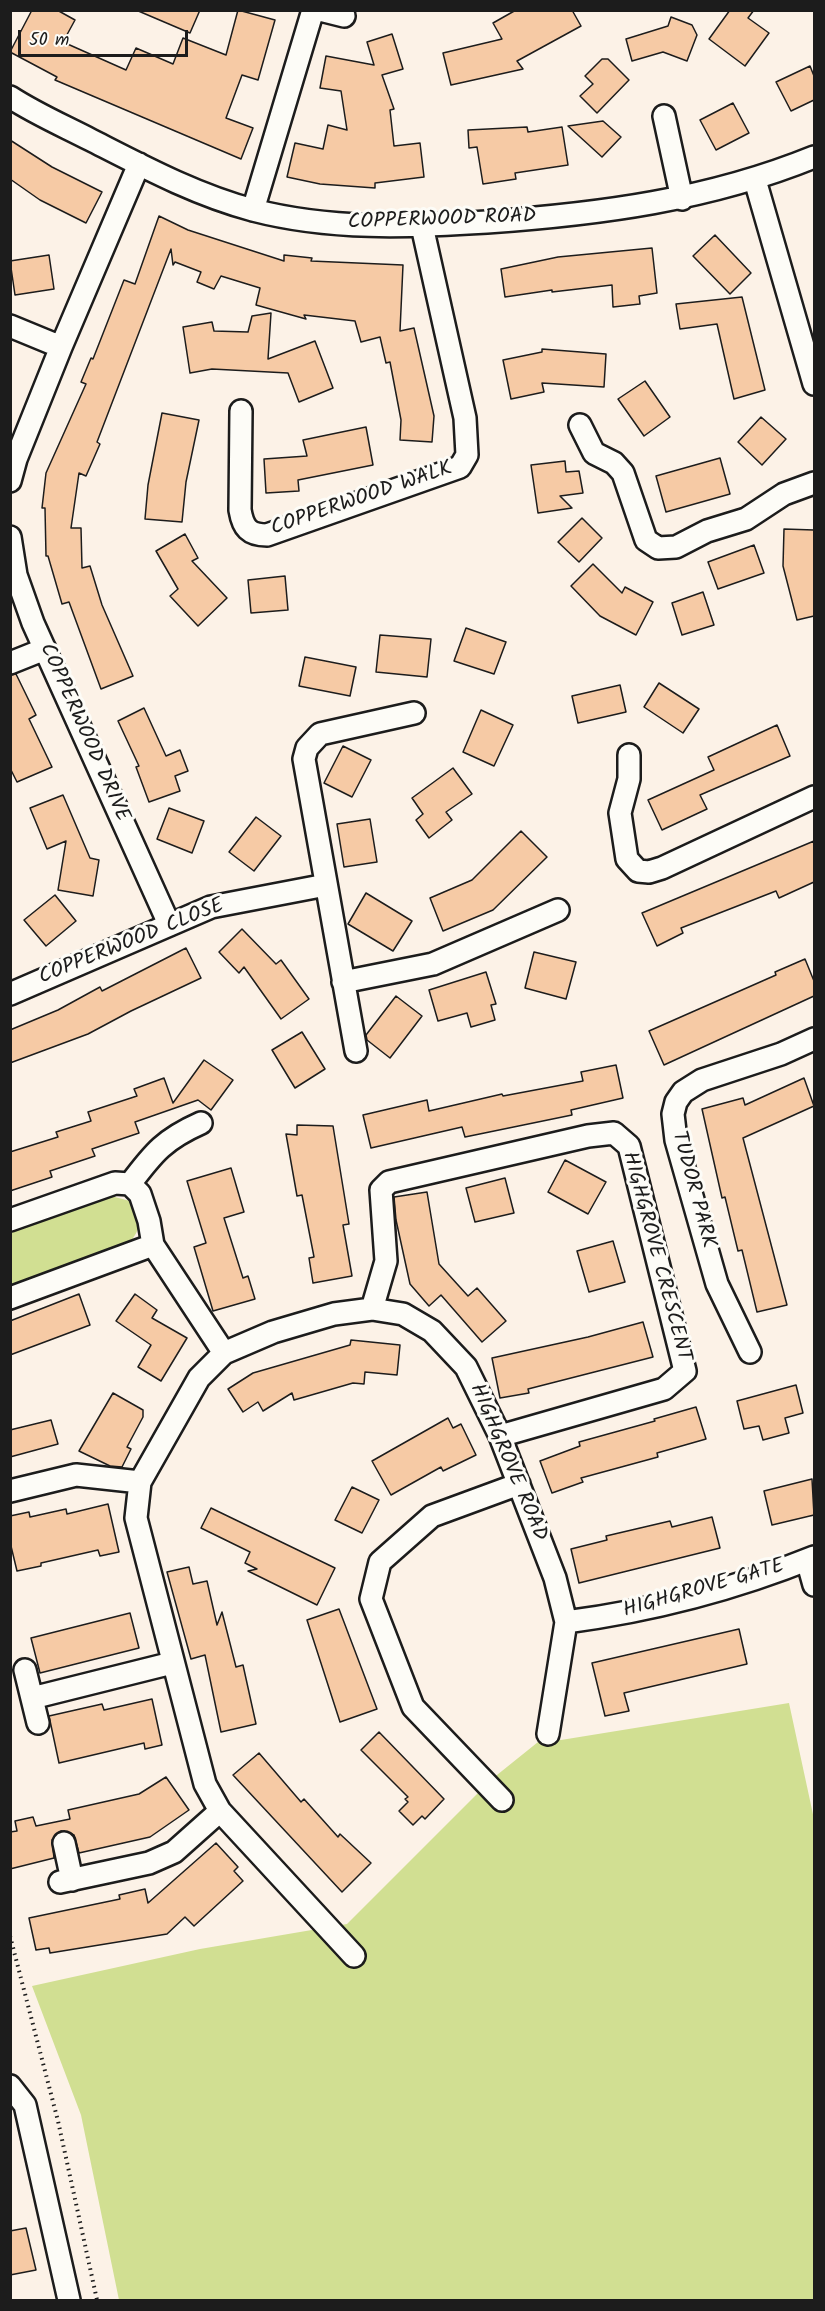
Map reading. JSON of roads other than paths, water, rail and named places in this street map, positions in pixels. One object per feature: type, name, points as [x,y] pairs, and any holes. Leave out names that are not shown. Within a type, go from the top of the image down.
[{"type":"street","points":[[253,210],[313,10]]},
{"type":"street","points":[[320,10],[344,16]]},
{"type":"street","name":"COPPERWOOD ROAD","points":[[10,97],[139,164],[212,196],[253,210],[350,225],[422,226],[565,217],[682,199],[754,180],[814,157]]},
{"type":"street","points":[[664,116],[682,199]]},
{"type":"street","points":[[10,481],[16,459],[61,347],[139,164]]},
{"type":"street","points":[[754,180],[814,384]]},
{"type":"street","name":"COPPERWOOD WALK","points":[[241,411],[240,510],[242,523],[248,531],[256,535],[267,535],[460,467],[466,455],[465,418],[422,226]]},
{"type":"street","points":[[10,326],[61,347]]},
{"type":"street","points":[[580,425],[594,453],[623,472],[646,540],[657,548],[676,547],[707,531],[746,519],[784,494],[814,483]]},
{"type":"street","name":"COPPERWOOD DRIVE","points":[[10,537],[22,594],[169,924]]},
{"type":"street","points":[[10,663],[45,649]]},
{"type":"street","points":[[356,1051],[305,767],[307,748],[313,739],[331,730],[414,713]]},
{"type":"street","points":[[629,755],[629,778],[620,813],[627,859],[631,867],[642,872],[662,868],[814,797]]},
{"type":"street","name":"COPPERWOOD CLOSE","points":[[10,994],[169,924],[219,905],[326,885]]},
{"type":"street","points":[[343,982],[433,964],[558,910]]},
{"type":"street","name":"TUDOR PARK","points":[[750,1352],[717,1284],[676,1140],[673,1113],[676,1102],[683,1092],[702,1080],[781,1054],[814,1039]]},
{"type":"street","points":[[130,1184],[145,1164],[172,1136],[201,1123]]},
{"type":"street","name":"HIGHGROVE CRESCENT","points":[[372,1309],[387,1261],[381,1190],[389,1182],[588,1136],[614,1134],[629,1146],[685,1371],[664,1389],[500,1437]]},
{"type":"street","points":[[10,1220],[115,1183],[130,1184],[140,1194],[149,1221],[153,1245],[224,1353]]},
{"type":"street","points":[[10,1298],[153,1245]]},
{"type":"street","name":"HIGHGROVE ROAD","points":[[354,1956],[220,1811],[205,1784],[172,1663],[136,1518],[140,1482],[199,1378],[224,1353],[273,1332],[324,1317],[372,1309],[403,1314],[432,1331],[466,1367],[500,1437],[555,1578],[566,1622]]},
{"type":"street","points":[[10,1491],[76,1475],[140,1482]]},
{"type":"street","points":[[502,1800],[413,1707],[371,1599],[380,1562],[432,1516],[519,1484]]},
{"type":"street","points":[[811,1559],[814,1585]]},
{"type":"street","name":"HIGHGROVE GATE","points":[[566,1622],[613,1616],[681,1600],[811,1559]]},
{"type":"street","points":[[548,1734],[566,1622]]},
{"type":"street","points":[[32,1698],[172,1663]]},
{"type":"street","points":[[25,1670],[38,1723]]},
{"type":"street","points":[[64,1843],[66,1881],[149,1863],[174,1852],[220,1811]]},
{"type":"street","points":[[10,2086],[25,2105],[69,2301]]}]
